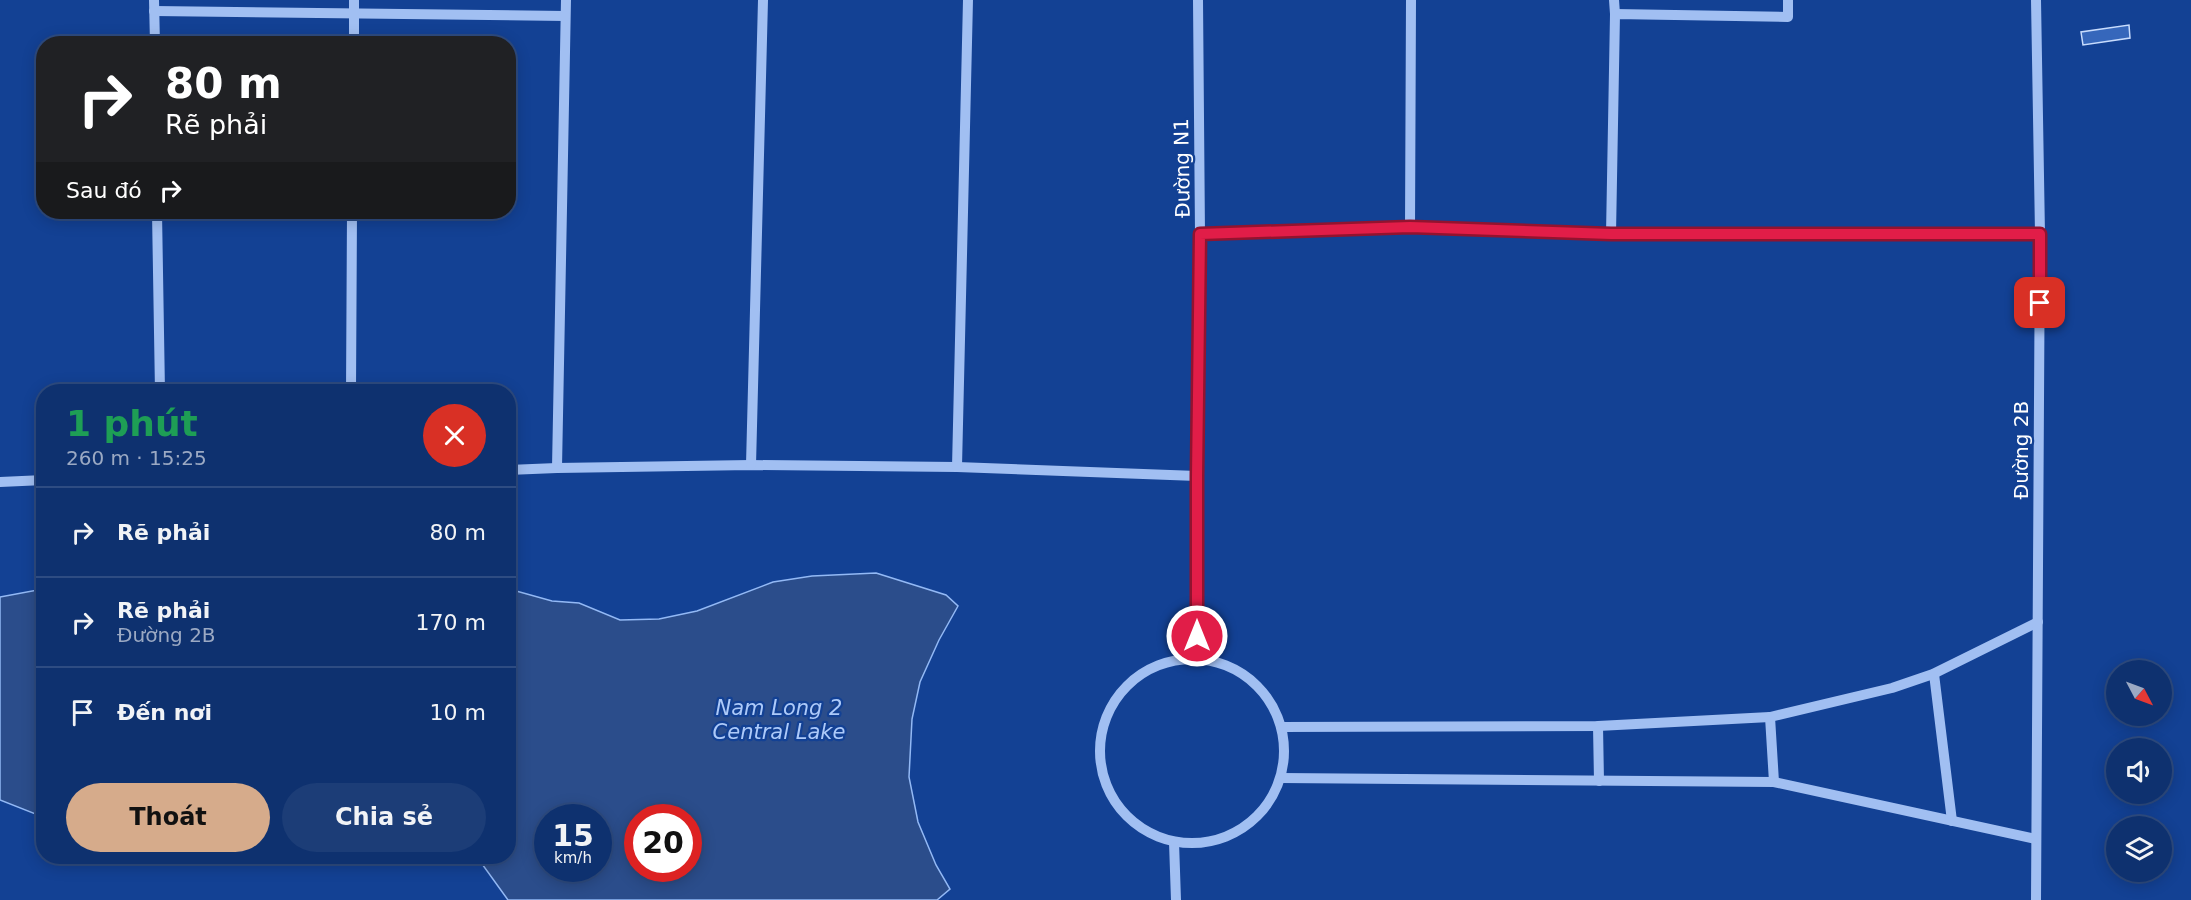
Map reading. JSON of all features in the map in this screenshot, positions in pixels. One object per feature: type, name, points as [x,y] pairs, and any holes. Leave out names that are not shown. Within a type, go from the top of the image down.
[{"type":"street","points":[[354,0],[354,36]]},
{"type":"street","points":[[558,468],[566,0]]},
{"type":"street","points":[[751,465],[763,0]]},
{"type":"street","points":[[957,467],[968,0]]},
{"type":"street","name":"Đường N1","points":[[1197,659],[1200,234],[1198,0]]},
{"type":"street","points":[[1410,227],[1411,0]]},
{"type":"street","points":[[1611,234],[1614,0]]},
{"type":"street","points":[[1615,14],[1788,18],[1788,0]]},
{"type":"street","name":"Đường 2B","points":[[2036,0],[2040,234],[2036,900]]},
{"type":"street","points":[[155,36],[154,5],[354,14],[565,16]]},
{"type":"street","points":[[157,219],[160,384]]},
{"type":"street","points":[[351,384],[352,219]]},
{"type":"street","points":[[1200,234],[1410,227],[1611,234],[2040,234]]},
{"type":"street","points":[[516,470],[751,465],[957,467],[1197,476]]},
{"type":"street","points":[[0,482],[36,480]]},
{"type":"street","points":[[1282,727],[1598,726],[1770,717],[1892,688],[1934,674],[2038,622]]},
{"type":"street","points":[[1197,659],[1226,665],[1251,679],[1270,701],[1282,727],[1284,753],[1281,778],[1269,802],[1251,823],[1227,837],[1201,844],[1174,842],[1145,831],[1122,812],[1106,786],[1100,756],[1104,726],[1117,698],[1139,676],[1167,663],[1197,659]]},
{"type":"street","points":[[1934,674],[1952,821]]},
{"type":"street","points":[[1770,717],[1774,782]]},
{"type":"street","points":[[1598,726],[1599,781]]},
{"type":"street","points":[[1281,778],[1774,782],[2036,839]]},
{"type":"street","points":[[1174,842],[1176,900]]},
{"type":"water","name":"Nam Long 2 Central Lake","points":[[876,573],[946,595],[958,606],[920,682],[912,719],[909,777],[918,822],[936,865],[950,889],[937,900],[508,900],[482,864],[516,864],[516,591],[552,601],[579,603],[620,620],[659,619],[697,611],[773,582],[812,576]]},
{"type":"water","points":[[36,590],[36,814],[0,800],[0,597]]},
{"type":"building","points":[[2129,25],[2130,38],[2083,45],[2081,32]]},
{"type":"route","points":[[1197,636],[1200,234],[1410,227],[1611,234],[2040,234],[2040,303]]}]
